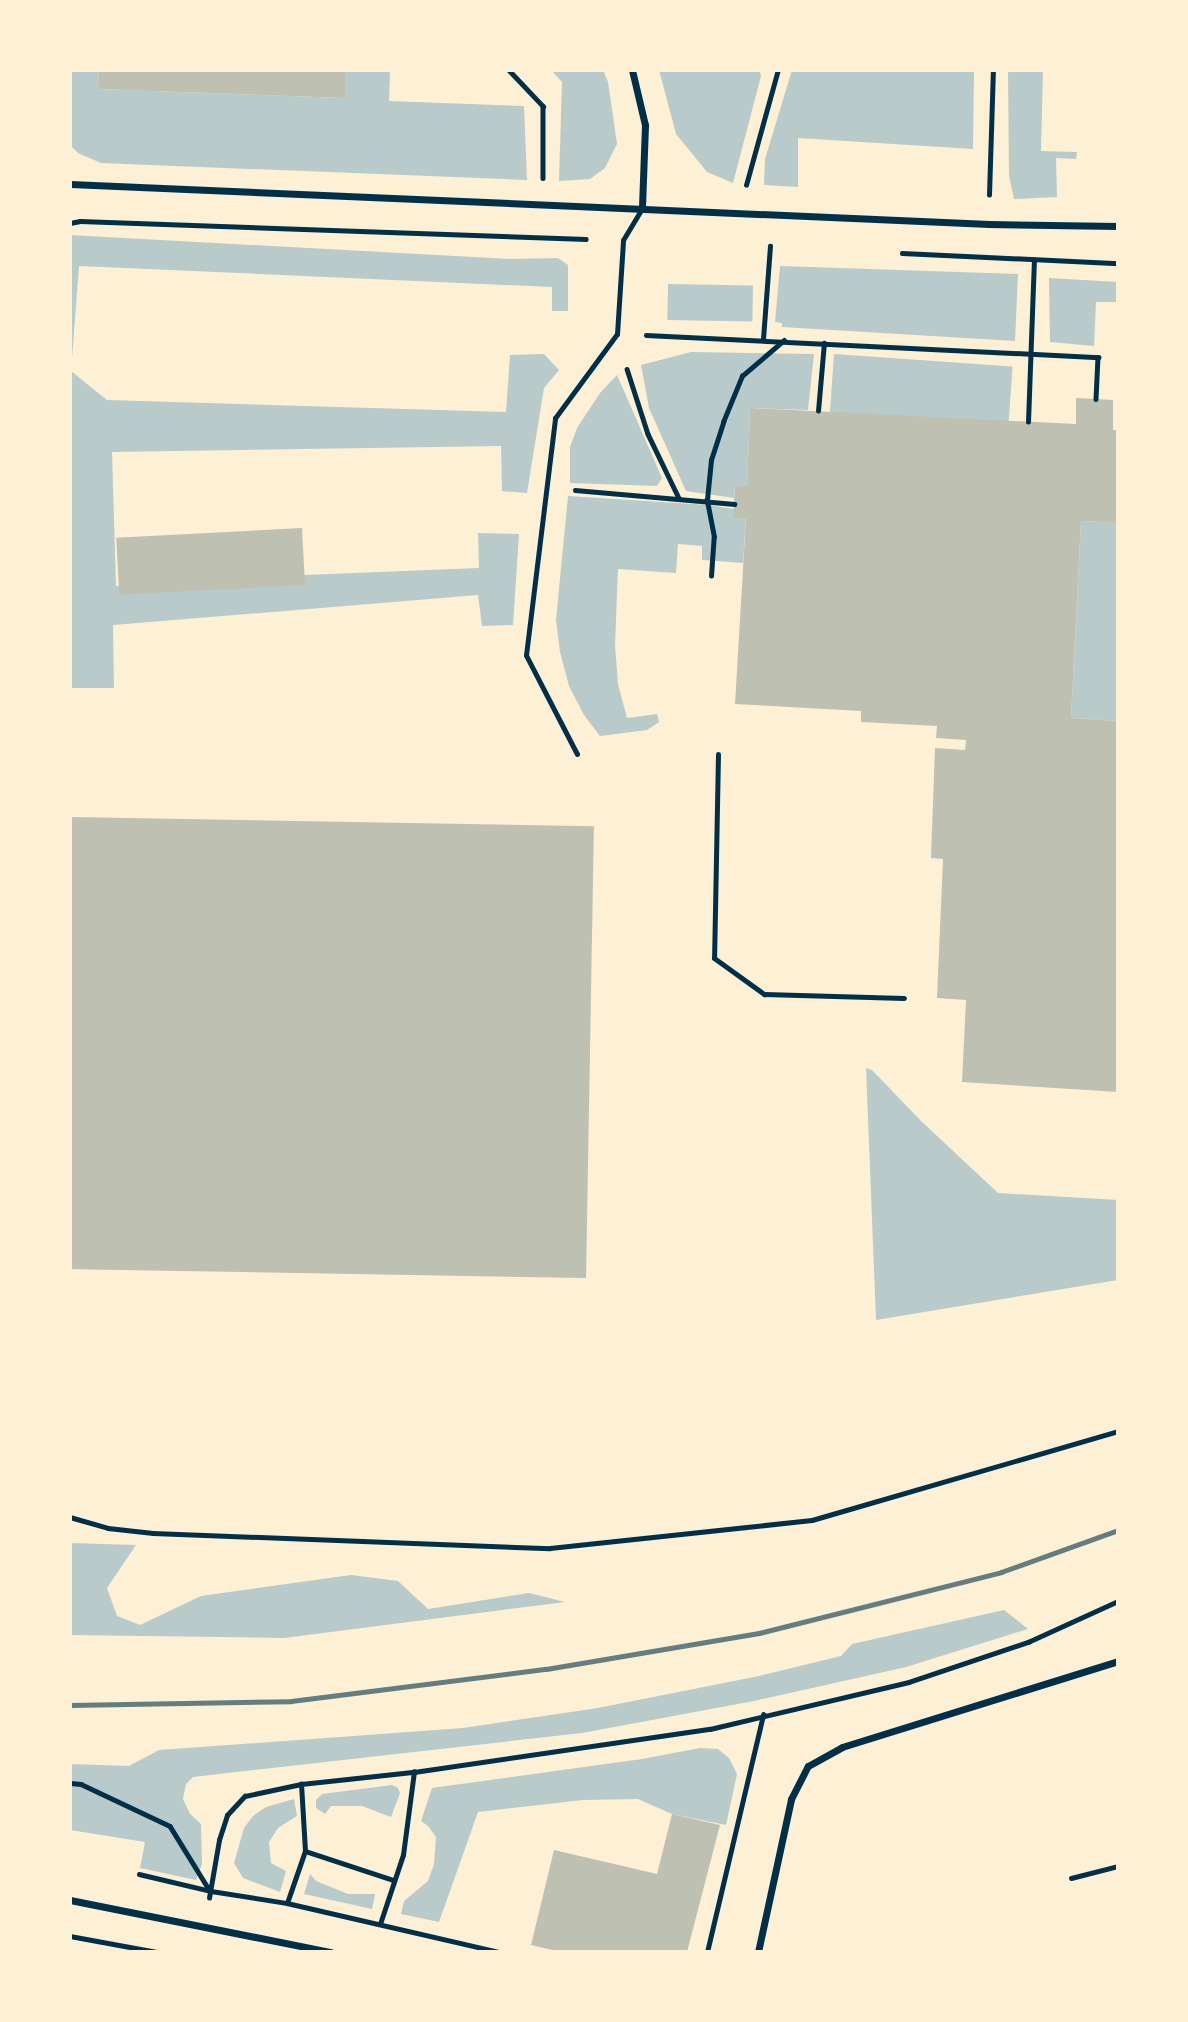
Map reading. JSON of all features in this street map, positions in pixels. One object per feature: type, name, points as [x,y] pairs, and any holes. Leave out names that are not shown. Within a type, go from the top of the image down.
[{"type":"street","points":[[632,70],[645,125],[642,208]]},
{"type":"street","points":[[70,184],[745,214],[1118,226]]},
{"type":"street","points":[[758,1952],[790,1799],[808,1766],[842,1746],[1118,1661]]},
{"type":"street","points":[[70,1900],[331,1952]]},
{"type":"lane","points":[[577,754],[526,655],[555,418],[617,334],[623,240],[642,208]]},
{"type":"lane","points":[[718,754],[714,958],[764,994],[904,998]]},
{"type":"lane","points":[[1071,1878],[1118,1866]]},
{"type":"path","points":[[509,70],[543,106],[543,238]]},
{"type":"path","points":[[778,70],[747,183],[745,214],[746,245],[783,247]]},
{"type":"path","points":[[991,136],[992,70]]},
{"type":"path","points":[[70,223],[80,220],[623,240]]},
{"type":"path","points":[[762,340],[770,246]]},
{"type":"path","points":[[892,253],[1118,263]]},
{"type":"path","points":[[1028,422],[1034,260]]},
{"type":"path","points":[[679,498],[648,434],[617,334],[1098,357],[1096,399]]},
{"type":"path","points":[[711,576],[714,537],[707,500],[711,460],[742,376],[784,340]]},
{"type":"path","points":[[818,411],[824,343]]},
{"type":"path","points":[[547,488],[734,504]]},
{"type":"path","points":[[70,1517],[108,1528],[153,1533],[550,1548],[812,1520],[1118,1432]]},
{"type":"path","points":[[211,1891],[219,1840],[227,1815],[245,1796],[301,1784],[414,1772],[710,1729],[909,1682],[1028,1642],[1118,1601]]},
{"type":"path","points":[[707,1952],[763,1715]]},
{"type":"path","points":[[380,1924],[403,1855],[414,1772]]},
{"type":"path","points":[[70,1783],[81,1784],[170,1826],[211,1891]]},
{"type":"path","points":[[287,1903],[305,1852],[301,1784]]},
{"type":"path","points":[[305,1852],[393,1880]]},
{"type":"path","points":[[139,1874],[211,1891],[287,1903],[499,1952]]},
{"type":"path","points":[[70,1936],[157,1952]]},
{"type":"shaded area","points":[[70,70],[99,70],[98,89],[344,98],[345,70],[390,70],[389,101],[524,106],[527,180],[101,163],[78,153],[70,145]]},
{"type":"shaded area","points":[[551,70],[603,70],[608,82],[617,144],[605,168],[590,179],[559,181],[562,82]]},
{"type":"shaded area","points":[[659,70],[759,70],[761,76],[733,183],[707,172],[676,134]]},
{"type":"shaded area","points":[[792,70],[974,70],[973,149],[798,138],[798,187],[764,185],[765,159]]},
{"type":"shaded area","points":[[1008,70],[1043,70],[1041,151],[1077,152],[1076,159],[1056,158],[1057,197],[1014,199],[1009,176]]},
{"type":"shaded area","points":[[70,235],[510,259],[558,258],[568,265],[568,311],[552,311],[552,287],[79,266],[71,371],[107,400],[506,412],[510,355],[544,354],[559,370],[544,388],[527,493],[502,491],[501,446],[112,452],[116,586],[304,585],[304,575],[479,568],[478,533],[519,534],[513,625],[482,626],[478,595],[113,625],[114,688],[70,688]]},
{"type":"shaded area","points":[[780,266],[1018,274],[1015,341],[782,327],[782,323],[775,322]]},
{"type":"shaded area","points":[[1049,278],[1118,282],[1118,302],[1096,302],[1094,346],[1050,342]]},
{"type":"shaded area","points":[[668,284],[753,285],[752,321],[667,320]]},
{"type":"shaded area","points":[[691,352],[814,354],[808,410],[750,408],[747,486],[735,485],[734,498],[686,491],[649,408],[641,365]]},
{"type":"shaded area","points":[[834,354],[1013,366],[1008,425],[830,413]]},
{"type":"shaded area","points":[[617,375],[662,478],[657,486],[570,483],[570,447],[577,428],[600,393]]},
{"type":"shaded area","points":[[568,496],[708,505],[734,509],[733,518],[746,518],[743,563],[702,560],[702,546],[678,544],[676,573],[618,569],[615,645],[618,684],[627,718],[657,714],[659,722],[647,730],[600,736],[584,715],[569,686],[560,652],[556,620]]},
{"type":"shaded area","points":[[1081,521],[1118,523],[1118,721],[1071,718]]},
{"type":"shaded area","points":[[866,1068],[872,1070],[921,1121],[998,1193],[1118,1200],[1118,1280],[876,1320]]},
{"type":"shaded area","points":[[70,1543],[136,1545],[107,1588],[117,1616],[140,1625],[201,1596],[351,1575],[398,1581],[428,1609],[529,1593],[565,1602],[284,1638],[70,1635]]},
{"type":"shaded area","points":[[1004,1610],[1028,1629],[906,1667],[754,1701],[582,1733],[193,1777],[186,1784],[183,1799],[190,1814],[201,1824],[202,1864],[196,1880],[140,1868],[145,1842],[70,1830],[70,1764],[129,1766],[159,1750],[463,1728],[598,1708],[759,1676],[841,1656],[852,1644]]},
{"type":"shaded area","points":[[700,1748],[718,1749],[729,1758],[737,1774],[726,1825],[672,1814],[638,1799],[583,1800],[478,1812],[439,1922],[401,1914],[404,1901],[428,1881],[434,1864],[436,1837],[421,1821],[432,1788],[642,1759]]},
{"type":"shaded area","points":[[392,1785],[398,1788],[400,1793],[391,1817],[362,1806],[331,1806],[325,1814],[316,1808],[316,1800],[322,1794]]},
{"type":"shaded area","points":[[294,1799],[297,1816],[278,1828],[269,1842],[271,1863],[286,1871],[280,1892],[243,1878],[234,1863],[244,1828],[253,1816],[266,1807]]},
{"type":"shaded area","points":[[310,1874],[316,1881],[348,1894],[375,1894],[372,1909],[304,1894]]},
{"type":"building","points":[[99,70],[345,70],[345,98],[98,89]]},
{"type":"building","points":[[1076,398],[1113,400],[1113,430],[1118,430],[1118,523],[1081,521],[1071,718],[1118,721],[1118,1092],[962,1082],[966,1000],[937,998],[943,859],[931,858],[935,748],[965,750],[966,740],[936,738],[937,726],[861,722],[861,711],[735,704],[746,518],[733,518],[735,485],[747,486],[750,408],[1076,424]]},
{"type":"building","points":[[302,528],[305,585],[119,595],[116,538]]},
{"type":"building","points":[[70,817],[594,826],[586,1278],[70,1269]]},
{"type":"building","points":[[672,1814],[720,1825],[687,1952],[561,1952],[531,1945],[554,1850],[657,1874]]},
{"type":"railway","points":[[70,1705],[291,1701],[546,1669],[759,1633],[1001,1572],[1118,1530]]}]
